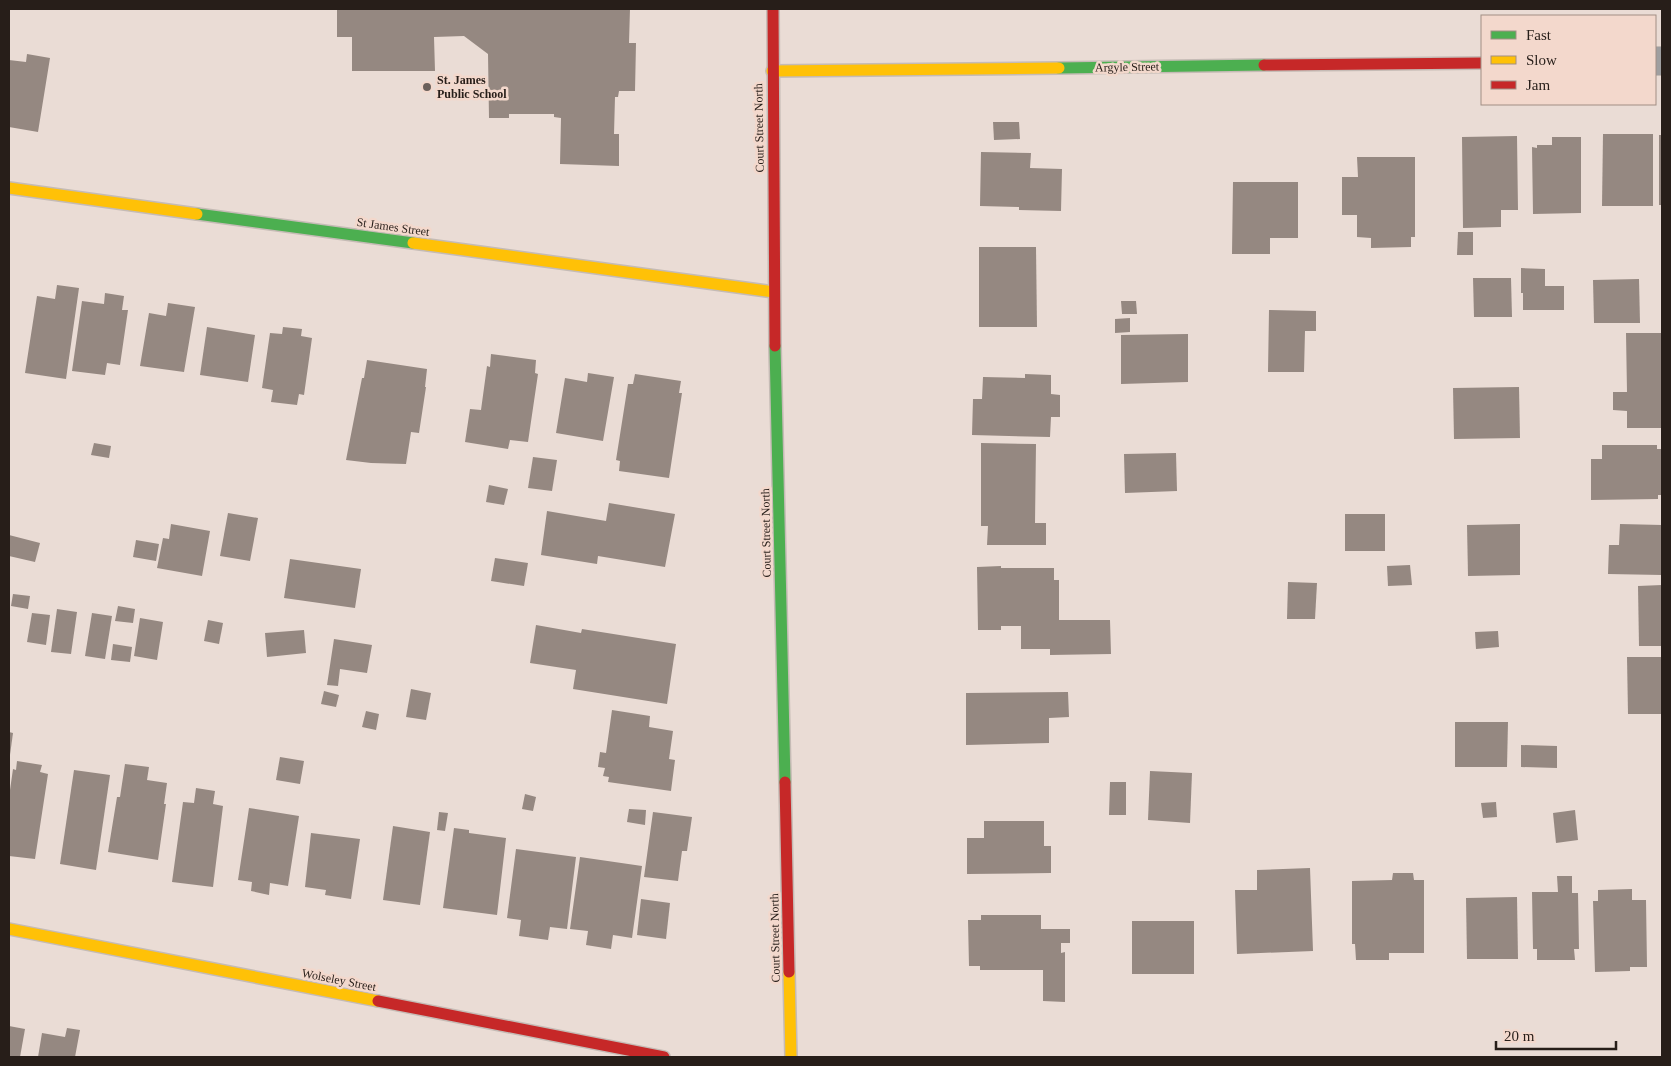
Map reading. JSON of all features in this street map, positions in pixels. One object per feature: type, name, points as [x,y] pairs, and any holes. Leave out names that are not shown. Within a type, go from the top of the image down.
[{"type":"street","name":"Court Street North","points":[[773,9],[774,292],[791,1057]]},
{"type":"street","name":"Argyle Street","points":[[772,71],[1481,63]]},
{"type":"street","name":"St James Street","points":[[9,188],[774,292]]},
{"type":"street","name":"Wolseley Street","points":[[9,929],[664,1057]]},
{"type":"building","points":[[337,9],[630,9],[629,43],[636,43],[635,91],[619,91],[618,97],[615,97],[614,134],[619,134],[619,166],[560,164],[561,118],[554,117],[554,114],[509,114],[509,118],[489,118],[488,54],[464,36],[434,37],[435,71],[352,71],[352,37],[337,37]]},
{"type":"building","points":[[27,54],[50,58],[38,132],[9,127],[9,60],[26,62]]},
{"type":"building","points":[[993,122],[1019,122],[1020,139],[994,140]]},
{"type":"building","points":[[1603,134],[1653,134],[1653,206],[1602,206]]},
{"type":"building","points":[[1659,135],[1662,135],[1662,205],[1659,205]]},
{"type":"building","points":[[1517,136],[1518,210],[1501,210],[1501,227],[1463,228],[1462,137]]},
{"type":"building","points":[[1552,137],[1581,137],[1581,213],[1533,214],[1532,147],[1552,145]]},
{"type":"building","points":[[981,152],[1031,153],[1030,168],[1062,169],[1061,211],[1019,210],[1019,207],[980,206]]},
{"type":"building","points":[[1357,157],[1415,157],[1415,237],[1411,237],[1411,247],[1371,248],[1371,238],[1357,237],[1357,215],[1342,215],[1342,177],[1358,177]]},
{"type":"building","points":[[1233,182],[1298,182],[1298,238],[1270,238],[1270,254],[1232,254]]},
{"type":"building","points":[[1458,232],[1473,232],[1473,255],[1457,255]]},
{"type":"building","points":[[979,247],[1036,247],[1037,327],[979,327]]},
{"type":"building","points":[[1521,268],[1545,269],[1545,286],[1564,286],[1564,310],[1523,310]]},
{"type":"building","points":[[1473,278],[1511,278],[1512,317],[1474,317]]},
{"type":"building","points":[[1639,279],[1640,323],[1594,323],[1593,280]]},
{"type":"building","points":[[57,285],[79,288],[66,379],[25,373],[37,296],[55,299]]},
{"type":"building","points":[[105,293],[124,296],[122,310],[128,310],[120,365],[107,363],[105,375],[72,371],[82,301],[104,304]]},
{"type":"building","points":[[1121,301],[1136,301],[1137,314],[1122,314]]},
{"type":"building","points":[[168,303],[195,307],[184,372],[140,366],[149,313],[166,316]]},
{"type":"building","points":[[1269,310],[1316,311],[1316,331],[1305,331],[1304,372],[1268,372]]},
{"type":"building","points":[[1130,318],[1130,332],[1115,333],[1115,319]]},
{"type":"building","points":[[207,327],[255,335],[248,382],[200,375]]},
{"type":"building","points":[[283,327],[302,329],[301,336],[312,338],[304,395],[299,394],[297,405],[271,402],[273,390],[262,388],[270,333],[282,334]]},
{"type":"building","points":[[1626,333],[1662,333],[1662,428],[1627,428],[1627,411],[1613,410],[1613,392],[1627,392]]},
{"type":"building","points":[[1188,334],[1188,382],[1121,384],[1121,335]]},
{"type":"building","points":[[491,354],[536,360],[535,373],[538,374],[528,442],[510,440],[508,449],[465,442],[470,409],[481,410],[487,366],[490,367]]},
{"type":"building","points":[[367,360],[427,369],[419,433],[411,432],[406,464],[346,460]]},
{"type":"building","points":[[588,373],[614,377],[603,441],[556,433],[565,378],[587,382]]},
{"type":"building","points":[[635,374],[681,381],[679,393],[682,393],[669,478],[619,471],[620,461],[616,460],[628,384],[633,384]]},
{"type":"building","points":[[1025,374],[1051,375],[1051,394],[1060,395],[1060,417],[1051,417],[1050,437],[972,435],[973,399],[982,399],[983,377],[1025,378]]},
{"type":"building","points":[[1519,387],[1520,438],[1454,439],[1453,388]]},
{"type":"building","points":[[94,443],[111,446],[109,458],[91,455]]},
{"type":"building","points":[[981,443],[1036,444],[1035,523],[1046,523],[1046,545],[987,545],[988,526],[981,526]]},
{"type":"building","points":[[1602,445],[1657,445],[1657,449],[1662,449],[1662,495],[1658,495],[1658,499],[1591,500],[1591,459],[1602,459]]},
{"type":"building","points":[[1176,453],[1177,491],[1125,493],[1124,454]]},
{"type":"building","points":[[533,457],[557,460],[552,491],[528,488]]},
{"type":"building","points":[[489,485],[508,489],[504,505],[486,502]]},
{"type":"building","points":[[609,503],[675,514],[665,567],[598,556],[597,564],[541,555],[547,511],[606,521]]},
{"type":"building","points":[[228,513],[258,518],[250,561],[220,556]]},
{"type":"building","points":[[1345,514],[1385,514],[1385,551],[1345,551]]},
{"type":"building","points":[[171,524],[210,531],[202,576],[157,568],[163,538],[169,539]]},
{"type":"building","points":[[1520,524],[1520,575],[1468,576],[1467,525]]},
{"type":"building","points":[[1620,524],[1662,525],[1662,575],[1608,574],[1609,545],[1619,545]]},
{"type":"building","points":[[9,535],[40,543],[35,562],[9,556]]},
{"type":"building","points":[[136,540],[159,544],[156,561],[133,557]]},
{"type":"building","points":[[495,558],[528,563],[524,586],[491,581]]},
{"type":"building","points":[[290,559],[361,569],[355,608],[284,598]]},
{"type":"building","points":[[1410,565],[1412,585],[1388,586],[1387,566]]},
{"type":"building","points":[[1001,566],[1001,568],[1054,568],[1054,580],[1059,580],[1059,620],[1110,620],[1111,654],[1050,655],[1050,649],[1021,649],[1021,626],[1001,626],[1001,630],[978,630],[977,567]]},
{"type":"building","points":[[1288,582],[1317,583],[1315,619],[1287,619]]},
{"type":"building","points":[[1662,585],[1662,646],[1639,646],[1638,586]]},
{"type":"building","points":[[13,594],[30,596],[28,609],[11,606]]},
{"type":"building","points":[[118,606],[135,609],[133,623],[115,621]]},
{"type":"building","points":[[57,609],[77,612],[71,654],[51,652]]},
{"type":"building","points":[[32,613],[50,615],[46,645],[27,642]]},
{"type":"building","points":[[92,613],[112,616],[105,659],[85,656]]},
{"type":"building","points":[[140,618],[163,622],[157,660],[134,656]]},
{"type":"building","points":[[208,620],[223,623],[219,644],[204,641]]},
{"type":"building","points":[[536,625],[581,633],[582,629],[676,644],[667,704],[573,689],[576,670],[530,663]]},
{"type":"building","points":[[304,630],[306,653],[267,657],[265,633]]},
{"type":"building","points":[[1498,631],[1499,647],[1476,649],[1475,632]]},
{"type":"building","points":[[334,639],[372,645],[367,673],[340,669],[338,686],[327,685]]},
{"type":"building","points":[[113,644],[132,647],[130,662],[111,660]]},
{"type":"building","points":[[1627,657],[1662,657],[1662,714],[1628,714]]},
{"type":"building","points":[[411,689],[431,693],[426,720],[406,717]]},
{"type":"building","points":[[324,691],[339,695],[336,707],[321,704]]},
{"type":"building","points":[[1068,692],[1069,717],[1049,718],[1049,743],[966,745],[966,693]]},
{"type":"building","points":[[612,710],[650,716],[649,727],[673,731],[669,759],[675,760],[671,791],[608,782],[609,777],[603,776],[605,768],[598,767],[600,752],[606,753]]},
{"type":"building","points":[[366,711],[379,714],[376,730],[362,727]]},
{"type":"building","points":[[1455,722],[1508,722],[1507,767],[1455,767]]},
{"type":"building","points":[[9,732],[13,733],[10,755],[9,755]]},
{"type":"building","points":[[1521,745],[1557,746],[1557,768],[1521,767]]},
{"type":"building","points":[[280,757],[304,761],[300,784],[276,780]]},
{"type":"building","points":[[17,761],[42,765],[40,772],[48,774],[35,859],[9,856],[9,797],[13,769],[16,770]]},
{"type":"building","points":[[125,764],[149,767],[147,780],[167,783],[158,860],[108,852],[117,797],[120,797]]},
{"type":"building","points":[[74,770],[110,775],[96,870],[60,864]]},
{"type":"building","points":[[1150,771],[1192,773],[1190,823],[1148,820]]},
{"type":"building","points":[[1110,782],[1126,782],[1126,815],[1109,815]]},
{"type":"building","points":[[196,788],[215,791],[213,804],[223,806],[213,887],[172,882],[183,802],[194,803]]},
{"type":"building","points":[[525,794],[536,797],[533,811],[522,809]]},
{"type":"building","points":[[1496,802],[1497,817],[1483,818],[1481,803]]},
{"type":"building","points":[[249,808],[299,816],[288,886],[270,883],[269,895],[251,891],[252,882],[238,880]]},
{"type":"building","points":[[629,809],[646,810],[645,825],[627,822]]},
{"type":"building","points":[[1575,810],[1578,840],[1556,843],[1553,813]]},
{"type":"building","points":[[439,812],[448,813],[445,831],[437,830]]},
{"type":"building","points":[[653,812],[692,817],[687,851],[682,851],[678,881],[644,877]]},
{"type":"building","points":[[984,821],[1044,821],[1044,846],[1051,846],[1051,873],[967,874],[967,838],[984,838]]},
{"type":"building","points":[[393,826],[430,832],[420,905],[383,900]]},
{"type":"building","points":[[454,828],[469,830],[469,833],[506,838],[497,915],[443,908]]},
{"type":"building","points":[[311,833],[360,839],[351,899],[325,895],[326,890],[305,887]]},
{"type":"building","points":[[516,849],[576,857],[567,929],[550,927],[548,940],[519,936],[521,920],[507,918]]},
{"type":"building","points":[[580,857],[642,866],[632,938],[613,935],[611,949],[586,945],[588,931],[570,929]]},
{"type":"building","points":[[1310,868],[1313,951],[1237,954],[1235,890],[1257,890],[1257,870]]},
{"type":"building","points":[[1393,873],[1413,873],[1414,880],[1424,880],[1424,953],[1389,953],[1389,960],[1356,960],[1355,944],[1352,944],[1352,881],[1392,880]]},
{"type":"building","points":[[1557,876],[1572,876],[1572,893],[1578,893],[1579,949],[1574,949],[1575,960],[1537,960],[1537,949],[1533,949],[1532,892],[1558,892]]},
{"type":"building","points":[[1632,889],[1632,900],[1646,900],[1647,967],[1630,967],[1630,971],[1595,972],[1593,901],[1598,901],[1598,890]]},
{"type":"building","points":[[1517,897],[1518,959],[1467,959],[1466,898]]},
{"type":"building","points":[[641,899],[670,903],[666,939],[637,935]]},
{"type":"building","points":[[981,915],[1041,915],[1041,929],[1070,929],[1070,943],[1061,943],[1061,953],[1065,952],[1065,1002],[1043,1001],[1043,970],[980,970],[980,966],[969,966],[968,920],[981,920]]},
{"type":"building","points":[[1132,921],[1194,921],[1194,974],[1132,974]]},
{"type":"building","points":[[9,1026],[25,1029],[20,1057],[9,1057]]},
{"type":"building","points":[[67,1028],[80,1030],[75,1057],[38,1057],[42,1033],[65,1037]]},
{"type":"traffic: fast","points":[[1059,68],[1264,65]]},
{"type":"traffic: fast","points":[[197,214],[413,243]]},
{"type":"traffic: fast","points":[[775,346],[785,782]]},
{"type":"traffic: slow","points":[[772,71],[1059,68]]},
{"type":"traffic: slow","points":[[9,188],[197,214]]},
{"type":"traffic: slow","points":[[413,243],[774,292]]},
{"type":"traffic: slow","points":[[9,929],[378,1001]]},
{"type":"traffic: slow","points":[[789,972],[791,1057]]},
{"type":"traffic: jam","points":[[773,9],[775,346]]},
{"type":"traffic: jam","points":[[1264,65],[1481,63]]},
{"type":"traffic: jam","points":[[785,782],[789,972]]},
{"type":"traffic: jam","points":[[378,1001],[664,1057]]},
{"type":"place","name":"St. James Public School","points":[[427,87]]}]
